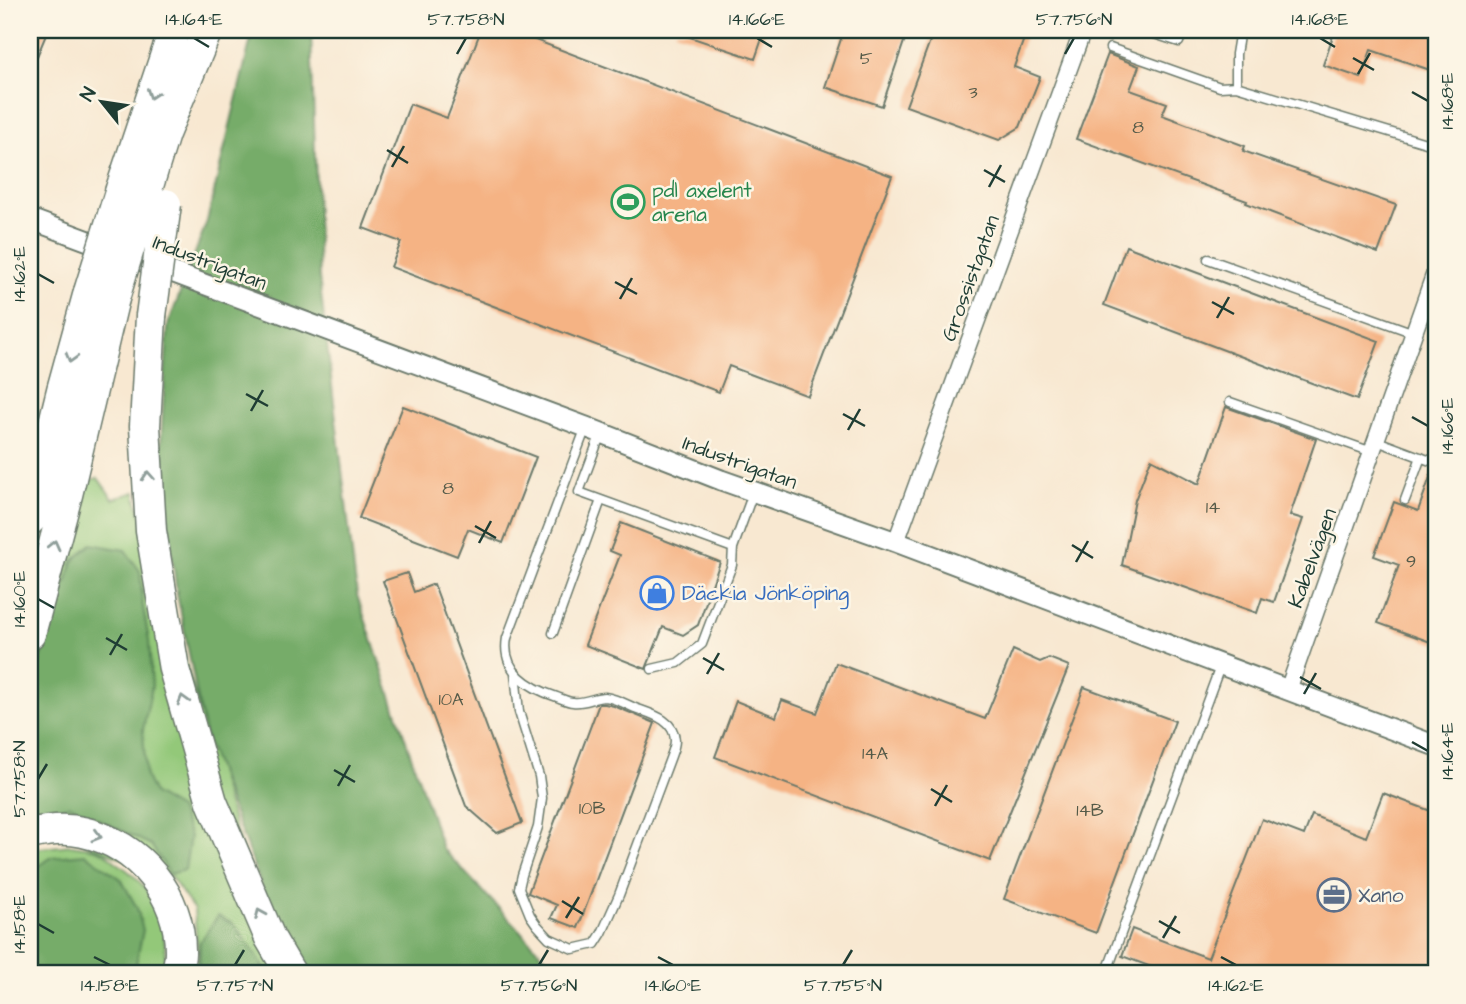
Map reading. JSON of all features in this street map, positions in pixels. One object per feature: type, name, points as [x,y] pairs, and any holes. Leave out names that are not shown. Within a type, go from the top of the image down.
[{"type":"highway","points":[[174,30],[144,197],[151,316],[145,426],[150,517],[174,669],[212,802],[270,938],[291,974]]},
{"type":"highway","points":[[32,506],[62,390],[144,197],[164,134],[208,30]]},
{"type":"highway","points":[[30,634],[67,495],[101,297]]},
{"type":"highway","points":[[30,834],[49,830],[82,831],[111,841],[135,857],[154,876],[168,900],[177,925],[180,954],[176,974]]},
{"type":"street","name":"Grossistgatan","points":[[896,542],[1083,30]]},
{"type":"street","name":"Industrigatan","points":[[30,219],[1436,746]]},
{"type":"street","name":"Kabelvägen","points":[[1288,690],[1415,332],[1431,304],[1436,270]]},
{"type":"lane","points":[[1142,30],[1179,42],[1183,30]]},
{"type":"lane","points":[[1236,86],[1236,54],[1240,30]]},
{"type":"lane","points":[[1110,48],[1220,87],[1236,86],[1436,146]]},
{"type":"lane","points":[[1208,260],[1415,332]]},
{"type":"lane","points":[[1230,402],[1374,447],[1436,463]]},
{"type":"lane","points":[[593,430],[579,492],[733,548]]},
{"type":"lane","points":[[515,673],[519,712],[539,776],[542,798],[538,827],[519,888],[530,915],[549,938],[573,949],[595,944],[613,908],[667,768],[675,740],[670,725],[662,719],[609,697],[573,702],[547,694],[515,673],[505,650],[507,638],[593,430]]},
{"type":"lane","points":[[1405,500],[1420,457]]},
{"type":"lane","points":[[652,669],[678,663],[702,644],[732,565],[733,548],[754,491]]},
{"type":"lane","points":[[553,633],[601,500]]},
{"type":"lane","points":[[1106,974],[1221,664]]},
{"type":"green space","points":[[253,30],[311,30],[319,277],[357,595],[442,848],[561,974],[303,974],[263,890],[206,739],[177,594],[160,460],[168,325],[207,221]]},
{"type":"green space","points":[[98,478],[113,499],[135,492],[279,974],[194,974],[198,955],[194,910],[171,877],[30,822],[30,687],[84,493],[89,480]]},
{"type":"green space","points":[[91,544],[125,550],[140,571],[152,686],[143,730],[146,777],[154,794],[179,809],[190,836],[185,870],[170,874],[151,845],[70,805],[30,815],[30,693],[73,561]]},
{"type":"green space","points":[[72,845],[95,849],[105,854],[131,873],[151,897],[158,910],[165,939],[165,974],[30,974],[30,849]]},
{"type":"green space","points":[[86,854],[121,879],[137,908],[143,930],[134,974],[30,974],[30,872],[52,857]]},
{"type":"green space","points":[[218,916],[234,924],[269,974],[199,974],[200,942]]},
{"type":"building","points":[[30,30],[48,30],[30,73]]},
{"type":"building","name":"pdl axelent arena","points":[[481,30],[509,30],[892,176],[808,396],[729,366],[719,392],[391,267],[401,242],[363,228],[410,104],[447,118]]},
{"type":"building","points":[[765,30],[755,59],[675,32]]},
{"type":"building","points":[[844,30],[908,30],[882,106],[825,87]]},
{"type":"building","points":[[934,30],[1027,30],[1014,67],[1040,77],[1020,127],[999,140],[906,106]]},
{"type":"building","points":[[1335,30],[1436,30],[1436,72],[1371,50],[1361,78],[1323,65]]},
{"type":"building","points":[[1108,54],[1139,66],[1130,90],[1167,103],[1162,115],[1245,146],[1243,151],[1396,205],[1378,253],[1246,203],[1247,201],[1076,139]]},
{"type":"building","points":[[1126,246],[1379,341],[1357,400],[1104,305]]},
{"type":"building","points":[[403,406],[536,457],[503,543],[468,529],[457,556],[359,518]]},
{"type":"building","points":[[1226,407],[1316,439],[1290,515],[1303,519],[1274,602],[1262,598],[1257,613],[1122,565],[1135,500],[1151,459],[1199,484]]},
{"type":"building","points":[[1433,469],[1436,469],[1436,644],[1378,623],[1399,565],[1374,556],[1394,502],[1418,511]]},
{"type":"building","name":"Däckia Jönköping","points":[[621,523],[720,562],[698,625],[683,635],[663,627],[646,669],[585,645],[620,555],[610,551]]},
{"type":"building","points":[[407,573],[414,592],[434,584],[522,823],[497,833],[466,806],[383,581]]},
{"type":"building","points":[[1013,650],[1040,662],[1049,658],[1069,666],[990,861],[715,757],[736,701],[776,717],[782,700],[817,713],[836,663],[985,719]]},
{"type":"building","points":[[1084,687],[1175,721],[1096,933],[1004,899]]},
{"type":"building","points":[[599,704],[614,706],[655,723],[578,928],[551,918],[557,905],[528,893]]},
{"type":"building","name":"Xano","points":[[1383,793],[1436,813],[1436,974],[1170,974],[1122,956],[1132,929],[1208,958],[1262,819],[1304,835],[1312,815],[1366,837]]},
{"type":"place","name":"pdl axelent arena","points":[[628,202]]},
{"type":"place","name":"Däckia Jönköping","points":[[657,593]]},
{"type":"place","name":"Xano","points":[[1334,895]]}]
